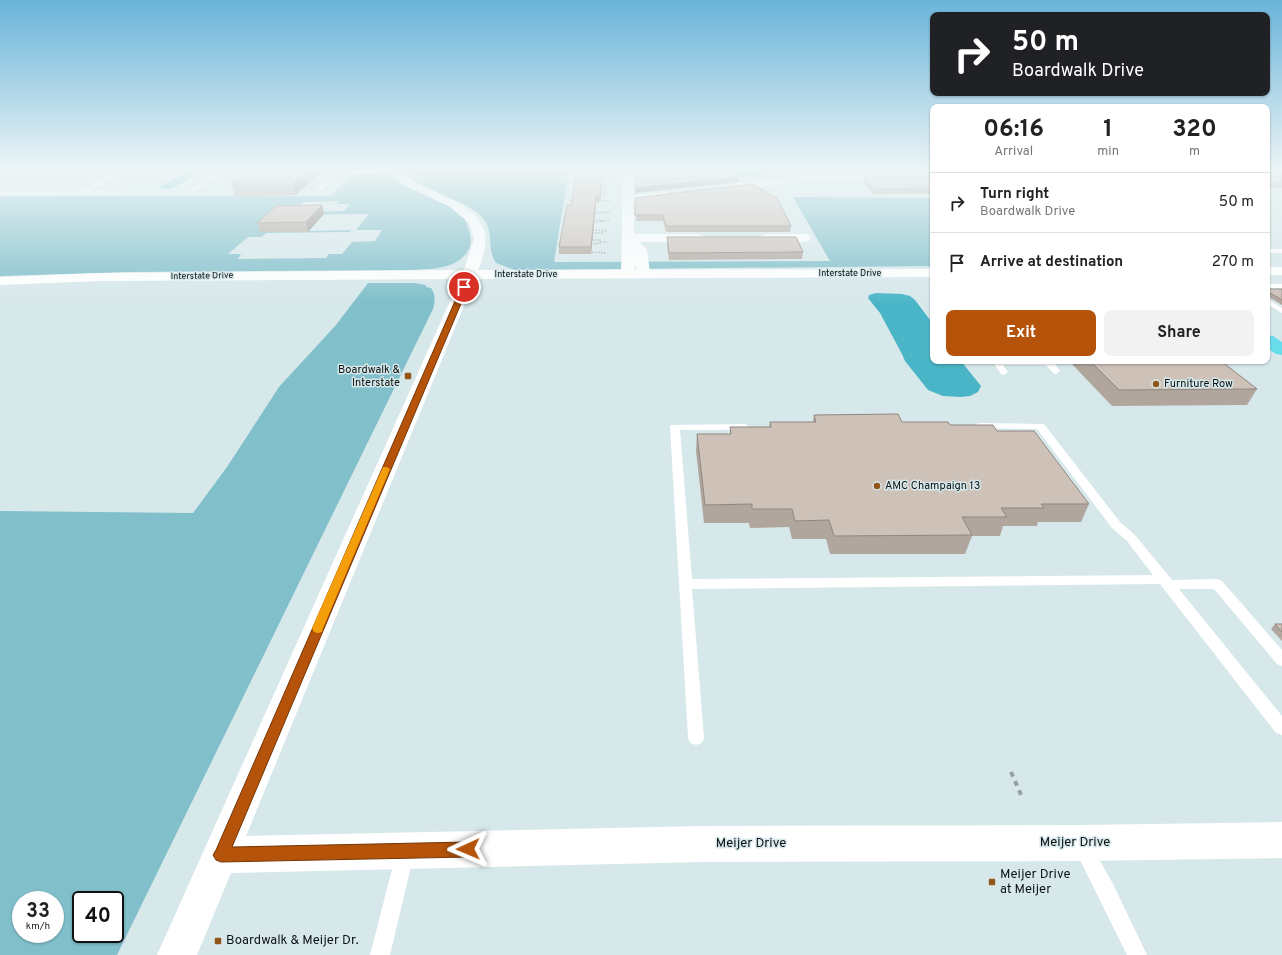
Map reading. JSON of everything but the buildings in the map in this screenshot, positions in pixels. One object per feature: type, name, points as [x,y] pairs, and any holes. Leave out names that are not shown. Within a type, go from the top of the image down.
[{"type":"main road","points":[[1270,342],[1282,350]]},
{"type":"street","points":[[177,955],[474,264],[480,239],[475,221],[469,215]]},
{"type":"street","points":[[628,215],[628,273]]},
{"type":"street","points":[[628,238],[711,238]]},
{"type":"street","points":[[628,238],[640,250],[643,273]]},
{"type":"street","points":[[756,238],[804,238]]},
{"type":"street","points":[[1270,271],[1282,271]]},
{"type":"street","name":"Interstate Drive","points":[[0,281],[100,277],[628,273],[930,273]]},
{"type":"street","name":"Meijer Drive","points":[[221,855],[704,844],[1081,843],[1282,840]]},
{"type":"lane","points":[[1270,251],[1282,251]]},
{"type":"lane","points":[[1270,286],[1282,286]]},
{"type":"lane","points":[[1270,303],[1282,311]]},
{"type":"lane","points":[[997,364],[1004,372]]},
{"type":"lane","points":[[1051,364],[1056,371]]},
{"type":"lane","points":[[969,426],[1040,426],[1116,525],[1131,538],[1282,728]]},
{"type":"lane","points":[[696,738],[675,427],[754,427]]},
{"type":"lane","points":[[686,584],[1166,582],[1217,584],[1282,660]]},
{"type":"lane","points":[[1081,843],[1106,889],[1136,955]]},
{"type":"lane","points":[[380,955],[406,851]]},
{"type":"path","points":[[593,220],[609,221]]},
{"type":"path","points":[[593,222],[602,221]]},
{"type":"path","points":[[593,231],[602,233],[602,231],[608,231]]},
{"type":"path","points":[[590,240],[607,242]]},
{"type":"path","points":[[590,244],[600,244],[600,242]]},
{"type":"path","points":[[590,252],[607,253]]},
{"type":"path","points":[[1011,772],[1022,797]]},
{"type":"shaded area","points":[[0,215],[318,215],[279,215],[260,232],[352,230],[349,232],[267,233],[261,237],[248,237],[228,254],[241,254],[238,259],[326,258],[329,254],[342,254],[352,242],[375,241],[382,230],[356,230],[369,215],[462,215],[465,218],[471,238],[469,249],[458,261],[443,267],[426,269],[129,272],[0,276]]},
{"type":"shaded area","points":[[480,215],[562,215],[554,262],[830,261],[803,215],[930,215],[930,266],[515,270],[496,263],[491,250],[489,231],[484,219]]},
{"type":"shaded area","points":[[368,283],[414,283],[426,285],[426,287],[431,288],[434,293],[435,301],[433,309],[124,941],[124,891],[72,891],[72,943],[123,943],[117,955],[0,955],[0,511],[193,513],[227,467],[279,387],[336,325]]},
{"type":"shaded area","points":[[876,293],[902,294],[910,296],[915,300],[930,320],[930,364],[963,364],[981,386],[978,392],[970,396],[960,397],[943,396],[928,390],[905,361],[880,313],[868,298],[869,295]]},
{"type":"slow traffic","points":[[318,628],[386,469]]},
{"type":"place","name":"Boardwalk & Interstate","points":[[408,376]]},
{"type":"place","name":"Furniture Row","points":[[1156,384]]},
{"type":"place","name":"AMC Champaign 13","points":[[877,486]]},
{"type":"place","name":"Meijer Drive at Meijer","points":[[992,882]]},
{"type":"place","name":"Boardwalk & Meijer Dr.","points":[[218,941]]},
{"type":"route","points":[[464,287],[221,855],[468,849]]}]
